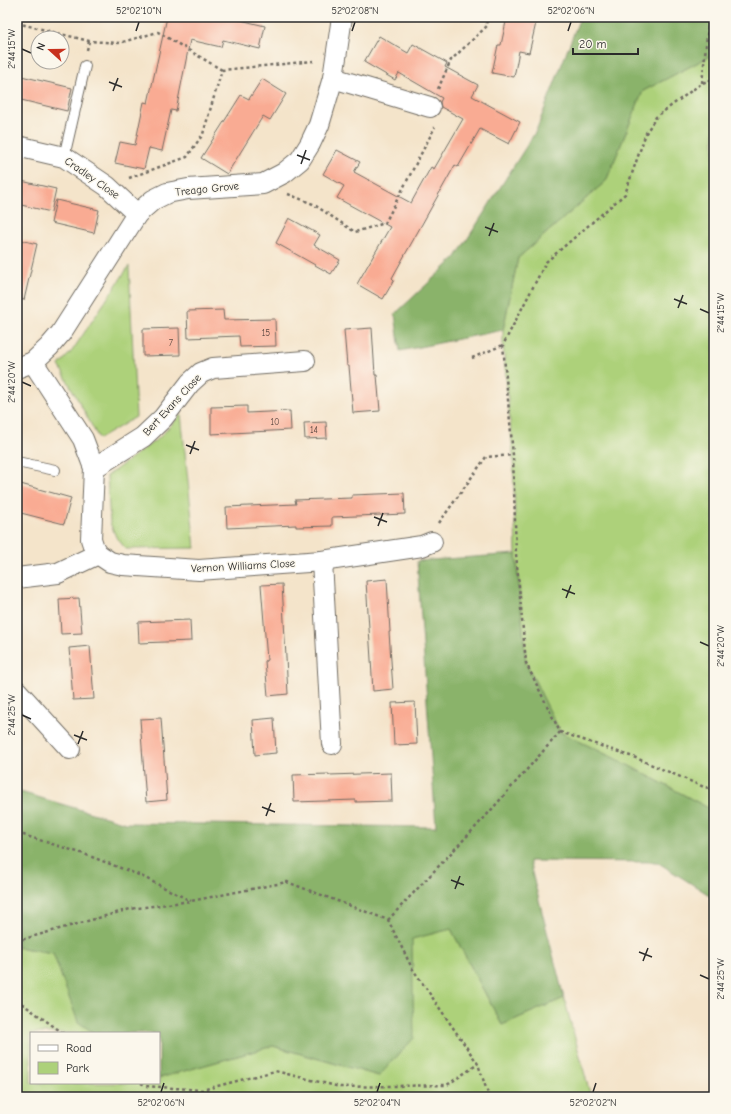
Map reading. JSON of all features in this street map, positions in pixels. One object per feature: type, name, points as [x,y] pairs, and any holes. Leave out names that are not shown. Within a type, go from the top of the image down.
[{"type":"street","name":"Treago Grove","points":[[25,365],[49,347],[61,333],[137,214],[153,200],[167,193],[188,189],[263,184],[284,173],[300,160],[319,125],[333,78],[342,17]]},
{"type":"street","points":[[333,78],[430,107]]},
{"type":"street","name":"Cradley Close","points":[[17,146],[64,157],[107,186],[137,214]]},
{"type":"street","name":"Bert Evans Close","points":[[94,468],[143,437],[163,418],[190,383],[202,373],[213,368],[306,361]]},
{"type":"street","points":[[17,578],[58,573],[98,554],[91,539],[94,468],[83,439],[25,365]]},
{"type":"street","name":"Vernon Williams Close","points":[[98,554],[110,562],[123,566],[199,570],[322,561],[427,544]]},
{"type":"street","points":[[322,561],[332,744]]},
{"type":"street","points":[[17,691],[70,749]]},
{"type":"lane","points":[[64,157],[85,66]]},
{"type":"lane","points":[[17,462],[55,470]]},
{"type":"path","points":[[263,184],[313,204],[355,232],[385,223],[442,114],[430,107],[451,60],[487,26],[486,17]]},
{"type":"path","points":[[702,83],[709,17],[714,18]]},
{"type":"path","points":[[17,23],[89,41],[119,43],[158,32],[222,70],[336,59]]},
{"type":"path","points":[[107,186],[187,157],[203,134],[222,70]]},
{"type":"path","points":[[714,79],[702,83],[656,117],[646,133],[626,194],[546,262],[503,345],[513,455],[516,554],[526,663],[560,732],[636,758],[704,787],[714,789]]},
{"type":"path","points":[[472,358],[503,345]]},
{"type":"path","points":[[427,544],[486,458],[513,455]]},
{"type":"path","points":[[388,920],[485,817],[560,732]]},
{"type":"path","points":[[17,833],[84,854],[139,875],[191,901]]},
{"type":"path","points":[[17,941],[130,909],[191,901],[287,882],[388,920],[412,968],[478,1064],[489,1097]]},
{"type":"path","points":[[17,1000],[62,1032]]},
{"type":"path","points":[[143,1084],[146,1086],[202,1090],[274,1071],[340,1086],[448,1085],[478,1064]]},
{"type":"green space","points":[[590,17],[714,17],[714,54],[643,91],[606,181],[518,258],[503,330],[400,351],[395,314],[456,257],[536,131],[579,20]]},
{"type":"green space","points":[[714,54],[714,811],[624,763],[560,732],[526,663],[516,554],[513,455],[503,330],[518,258],[606,181],[643,91]]},
{"type":"green space","points":[[129,266],[136,417],[99,439],[59,365],[72,351]]},
{"type":"green space","points":[[181,414],[195,548],[126,549],[116,537],[110,523],[107,476],[160,437]]},
{"type":"green space","points":[[516,554],[526,663],[560,732],[624,763],[714,811],[714,898],[657,862],[529,861],[564,998],[502,1025],[451,929],[412,939],[414,1038],[379,1076],[273,1046],[160,1078],[160,1032],[93,1032],[78,1022],[53,953],[17,947],[17,791],[126,823],[436,827],[417,561]]},
{"type":"green space","points":[[451,929],[502,1025],[564,998],[591,1097],[28,1097],[17,1086],[17,947],[53,953],[78,1021],[93,1032],[30,1032],[30,1084],[160,1084],[160,1078],[273,1046],[379,1076],[411,939]]},
{"type":"building","points":[[167,17],[228,17],[265,26],[260,49],[223,40],[221,47],[190,40],[176,111],[171,110],[162,151],[149,148],[144,169],[115,163],[120,142],[135,145],[144,102],[148,103]]},
{"type":"building","points":[[507,17],[528,17],[527,21],[536,23],[529,53],[519,51],[514,77],[492,73],[498,45],[501,45]]},
{"type":"building","points":[[379,36],[408,53],[413,44],[447,63],[445,67],[478,85],[472,96],[520,122],[509,144],[480,129],[458,167],[455,165],[392,278],[394,280],[383,299],[357,284],[390,227],[337,198],[344,186],[323,174],[337,150],[360,162],[354,172],[411,203],[431,167],[434,169],[463,119],[441,107],[440,102],[442,98],[399,73],[395,80],[364,62]]},
{"type":"building","points":[[17,75],[72,88],[67,111],[17,99]]},
{"type":"building","points":[[262,79],[286,94],[270,120],[263,116],[227,174],[201,158],[241,95],[249,99]]},
{"type":"building","points":[[17,180],[56,189],[51,212],[17,204]]},
{"type":"building","points":[[56,200],[99,210],[94,233],[51,223]]},
{"type":"building","points":[[289,218],[320,235],[314,245],[340,260],[331,274],[276,243]]},
{"type":"building","points":[[17,239],[37,244],[24,300],[17,299]]},
{"type":"building","points":[[223,310],[224,320],[275,319],[276,346],[240,347],[239,336],[188,338],[187,311]]},
{"type":"building","points":[[179,328],[180,355],[143,356],[143,329]]},
{"type":"building","points":[[372,328],[375,375],[377,375],[380,411],[353,413],[344,330]]},
{"type":"building","points":[[247,406],[247,413],[290,411],[291,430],[211,434],[211,407]]},
{"type":"building","points":[[326,422],[327,438],[305,439],[304,423]]},
{"type":"building","points":[[17,483],[71,498],[64,524],[17,512]]},
{"type":"building","points":[[404,493],[405,514],[332,517],[332,526],[296,527],[296,525],[227,528],[226,507],[296,504],[295,500],[352,498],[352,495]]},
{"type":"building","points":[[387,579],[393,689],[373,691],[366,581]]},
{"type":"building","points":[[282,584],[288,694],[268,696],[265,661],[267,660],[261,585]]},
{"type":"building","points":[[79,598],[82,633],[61,634],[59,599]]},
{"type":"building","points":[[190,620],[191,641],[139,643],[138,622]]},
{"type":"building","points":[[90,646],[94,699],[73,700],[69,648]]},
{"type":"building","points":[[415,702],[417,744],[394,745],[392,703]]},
{"type":"building","points":[[161,718],[167,800],[146,802],[140,719]]},
{"type":"building","points":[[274,718],[276,753],[255,755],[253,720]]},
{"type":"building","points":[[391,773],[392,801],[356,802],[356,800],[294,802],[293,775]]}]
